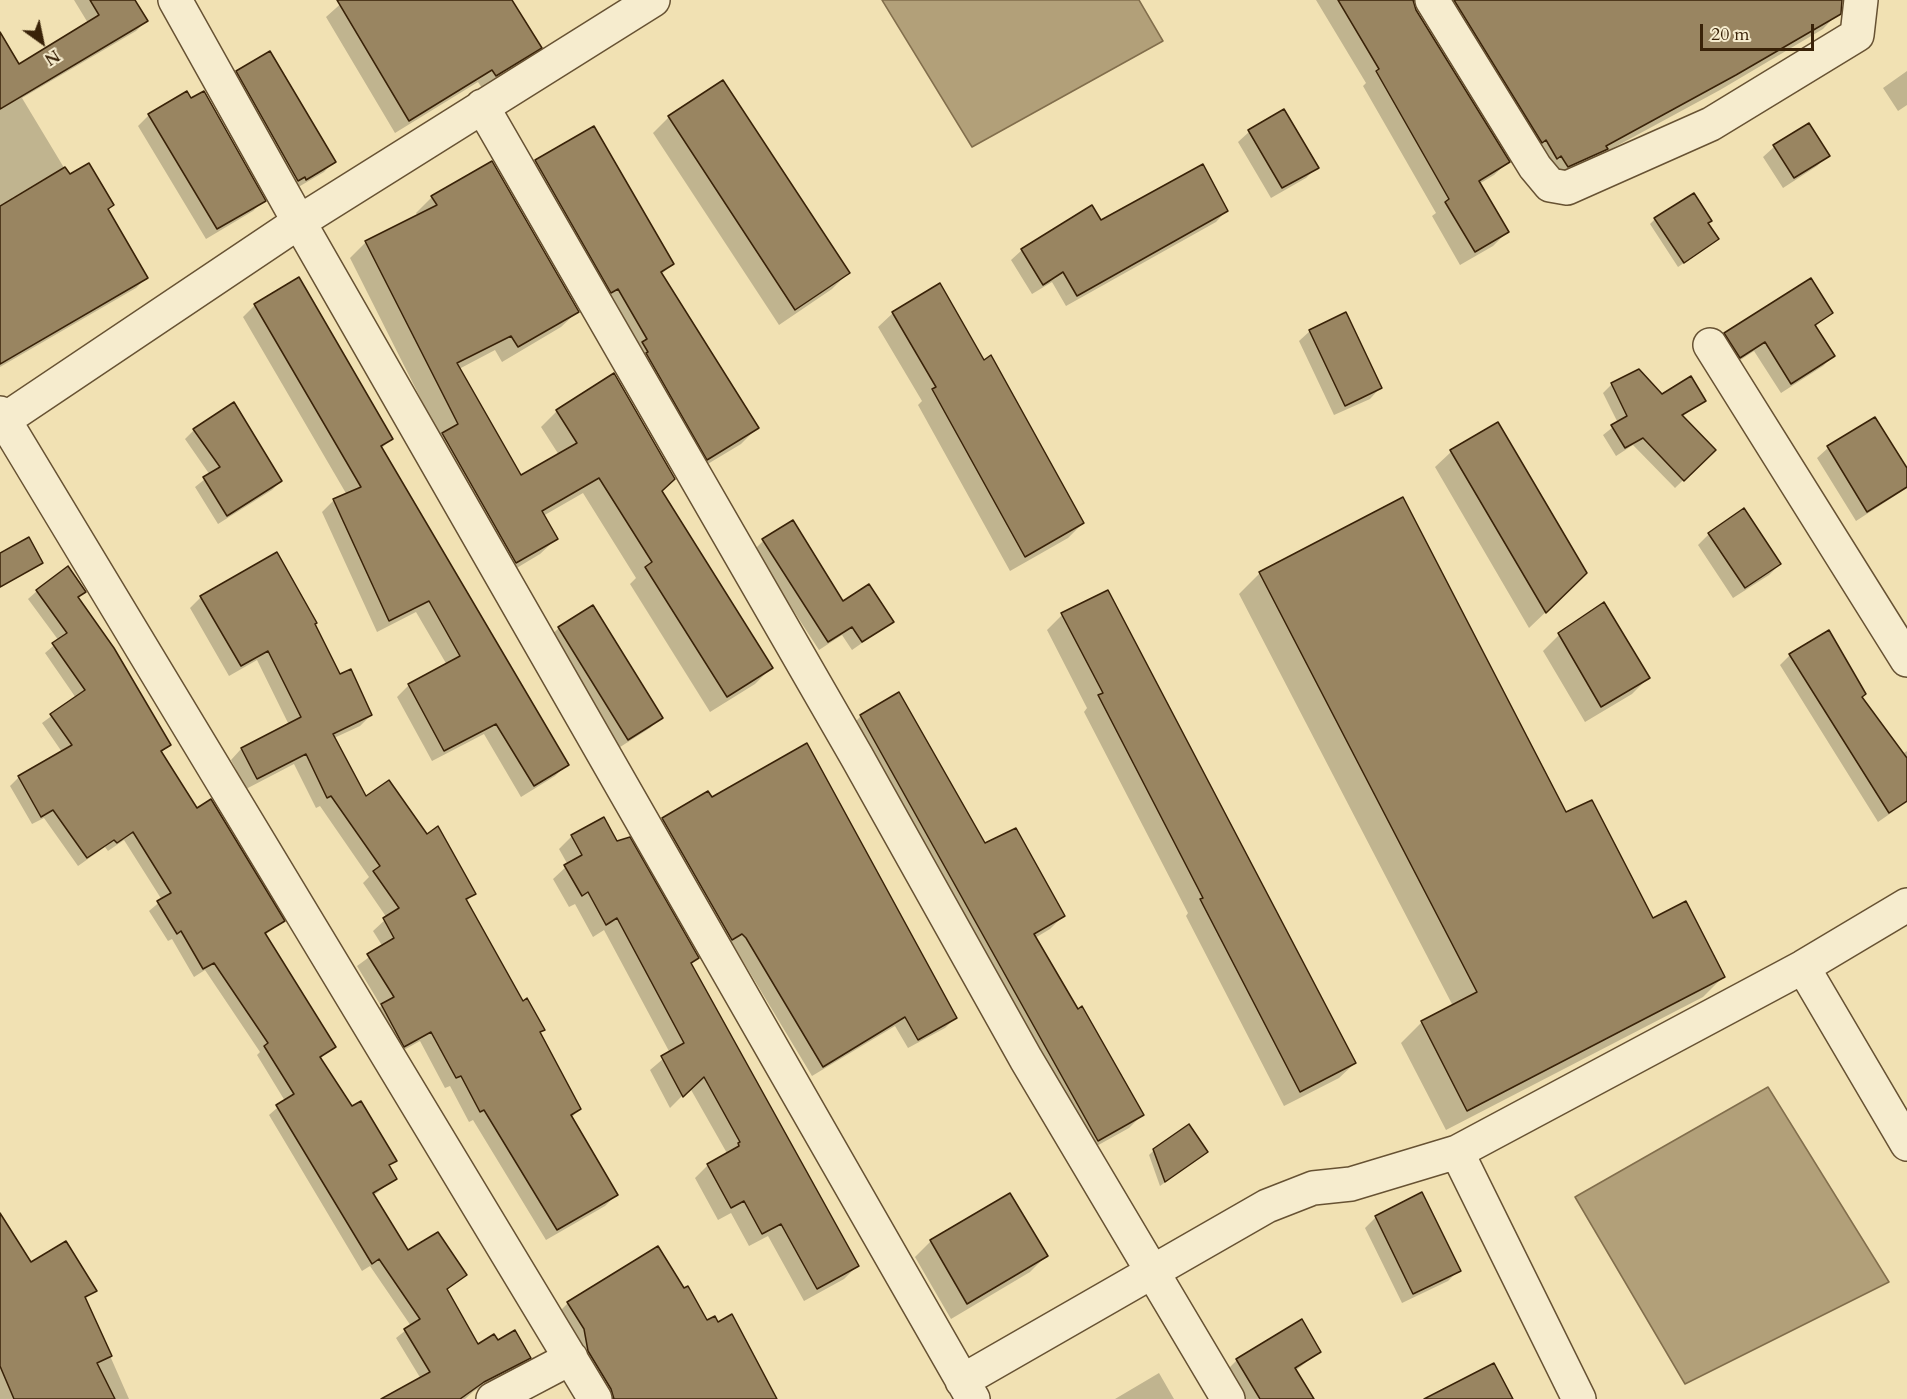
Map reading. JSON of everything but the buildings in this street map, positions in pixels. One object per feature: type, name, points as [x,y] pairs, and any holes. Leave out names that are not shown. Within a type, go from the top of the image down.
[{"type":"street","points":[[175,0],[298,222],[968,1390],[1153,1270],[1292,1195],[1313,1188],[1351,1184],[1457,1152],[1803,967],[1907,905]]},
{"type":"street","points":[[595,1399],[2,416],[298,222],[653,0]]},
{"type":"street","points":[[1432,0],[1535,167],[1550,185],[1567,188],[1711,124],[1857,35],[1862,0]]},
{"type":"street","points":[[482,106],[857,757],[1026,1059],[1228,1399]]},
{"type":"street","points":[[1710,345],[1907,660]]},
{"type":"street","points":[[1803,967],[1907,1144]]},
{"type":"street","points":[[1457,1152],[1579,1399]]},
{"type":"street","points":[[493,1399],[571,1358]]},
{"type":"shaded area","points":[[882,0],[1139,0],[1163,41],[972,147]]},
{"type":"shaded area","points":[[1768,1087],[1889,1282],[1685,1384],[1575,1197]]}]
